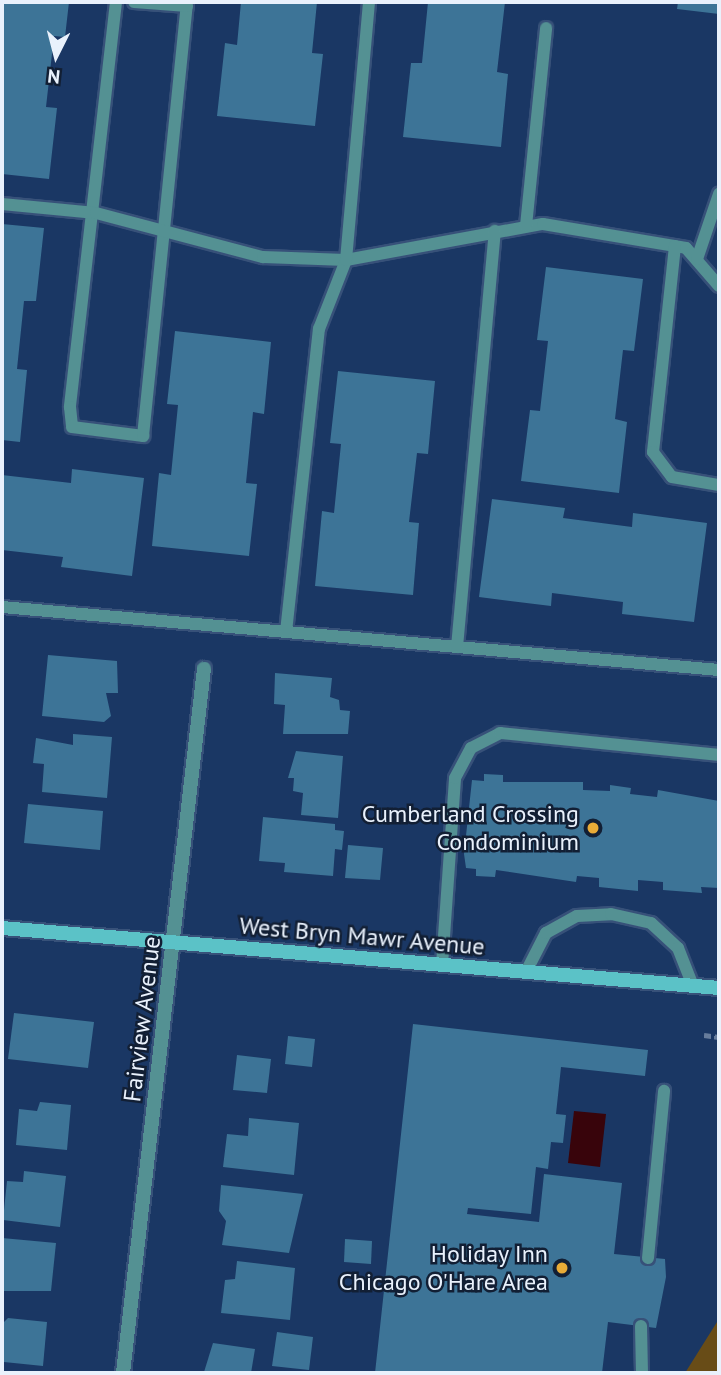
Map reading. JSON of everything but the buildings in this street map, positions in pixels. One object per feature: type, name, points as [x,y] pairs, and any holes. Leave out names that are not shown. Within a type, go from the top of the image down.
[{"type":"street","name":"Fairview Avenue","points":[[123,1373],[204,669]]},
{"type":"street","name":"West Bryn Mawr Avenue","points":[[2,928],[719,988]]},
{"type":"lane","points":[[116,2],[72,427],[143,436],[187,6],[134,2]]},
{"type":"lane","points":[[286,632],[319,329],[346,260],[369,2]]},
{"type":"lane","points":[[526,226],[546,29]]},
{"type":"lane","points":[[697,259],[719,194]]},
{"type":"lane","points":[[2,204],[96,213],[263,257],[346,260],[526,226],[676,246],[697,259],[719,286]]},
{"type":"lane","points":[[457,647],[495,231]]},
{"type":"lane","points":[[676,246],[653,452],[672,477],[719,485]]},
{"type":"lane","points":[[2,607],[719,670]]},
{"type":"lane","points":[[442,965],[455,778],[471,748],[500,733],[719,755]]},
{"type":"lane","points":[[526,972],[546,933],[577,916],[611,914],[652,923],[678,948],[693,986]]},
{"type":"lane","points":[[648,1258],[664,1091]]},
{"type":"lane","points":[[641,1326],[642,1373]]},
{"type":"path","points":[[704,1035],[719,1037]]},
{"type":"shaded area","points":[[574,1111],[606,1114],[600,1167],[568,1163]]},
{"type":"shaded area","points":[[719,1317],[719,1373],[685,1373],[717,1322]]},
{"type":"place","name":"Cumberland Crossing Condominium","points":[[593,828]]},
{"type":"place","name":"Holiday Inn Chicago O'Hare Area","points":[[562,1268]]}]
